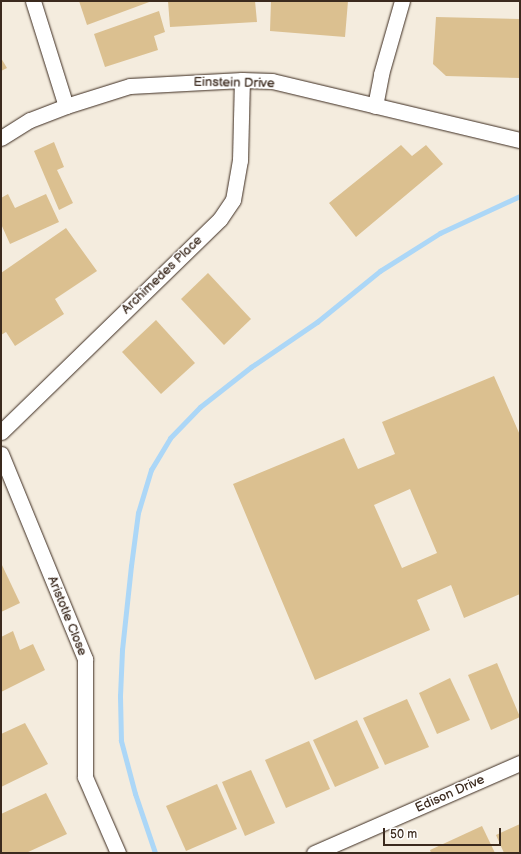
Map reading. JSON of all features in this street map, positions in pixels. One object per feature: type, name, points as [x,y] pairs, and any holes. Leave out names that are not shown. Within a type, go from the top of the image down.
[{"type":"street","points":[[33,1],[66,106]]},
{"type":"street","points":[[375,106],[381,74],[402,1]]},
{"type":"street","name":"Einstein Drive","points":[[1,138],[30,120],[66,106],[130,86],[242,80],[272,81],[520,140]]},
{"type":"street","name":"Archimedes Place","points":[[1,432],[220,218],[233,200],[240,160],[242,80]]},
{"type":"street","name":"Aristotle Close","points":[[1,454],[85,659],[85,777],[118,853]]},
{"type":"street","name":"Edison Drive","points":[[314,853],[520,763]]},
{"type":"shaded area","points":[[1,1],[520,1],[520,853],[1,853]]},
{"type":"building","points":[[79,1],[152,1],[87,25]]},
{"type":"building","points":[[168,1],[255,1],[257,22],[170,27]]},
{"type":"building","points":[[271,1],[348,1],[345,37],[270,31]]},
{"type":"building","points":[[159,11],[165,32],[154,36],[158,50],[105,67],[94,34]]},
{"type":"building","points":[[436,17],[520,19],[520,78],[446,76],[433,64]]},
{"type":"building","points":[[1,58],[7,68],[1,71]]},
{"type":"building","points":[[54,142],[64,167],[57,170],[73,203],[59,210],[34,151]]},
{"type":"building","points":[[401,145],[412,156],[426,145],[443,164],[356,237],[329,203]]},
{"type":"building","points":[[8,194],[15,208],[46,194],[59,222],[10,244],[1,224],[1,198]]},
{"type":"building","points":[[66,228],[97,271],[55,299],[64,314],[15,346],[6,332],[1,335],[1,273]]},
{"type":"building","points":[[208,273],[251,319],[224,345],[181,299]]},
{"type":"building","points":[[156,320],[195,363],[161,394],[122,352]]},
{"type":"building","points":[[494,376],[520,435],[520,594],[464,618],[451,585],[417,600],[430,630],[315,680],[233,484],[344,438],[358,469],[395,454],[382,422]],"holes":[[[410,489],[437,553],[402,568],[374,505]]]},
{"type":"building","points":[[1,563],[20,603],[1,612]]},
{"type":"building","points":[[13,631],[20,650],[33,644],[45,670],[1,692],[1,637]]},
{"type":"building","points":[[497,663],[520,717],[491,730],[468,675]]},
{"type":"building","points":[[450,678],[470,720],[437,734],[419,693]]},
{"type":"building","points":[[407,699],[429,747],[385,765],[363,718]]},
{"type":"building","points":[[357,720],[379,768],[335,787],[313,740]]},
{"type":"building","points":[[25,723],[48,764],[1,787],[1,734]]},
{"type":"building","points":[[309,741],[330,789],[286,808],[265,760]]},
{"type":"building","points":[[251,770],[275,823],[245,836],[222,782]]},
{"type":"building","points":[[217,784],[237,829],[186,851],[166,806]]},
{"type":"building","points":[[46,793],[67,834],[26,853],[1,853],[1,814]]},
{"type":"building","points":[[520,824],[520,853],[504,853],[496,835]]},
{"type":"building","points":[[482,826],[495,853],[431,853],[430,850]]},
{"type":"waterway","points":[[155,853],[135,794],[121,741],[120,696],[122,650],[138,513],[151,470],[170,438],[200,407],[251,367],[317,322],[380,271],[440,233],[520,196]]}]
